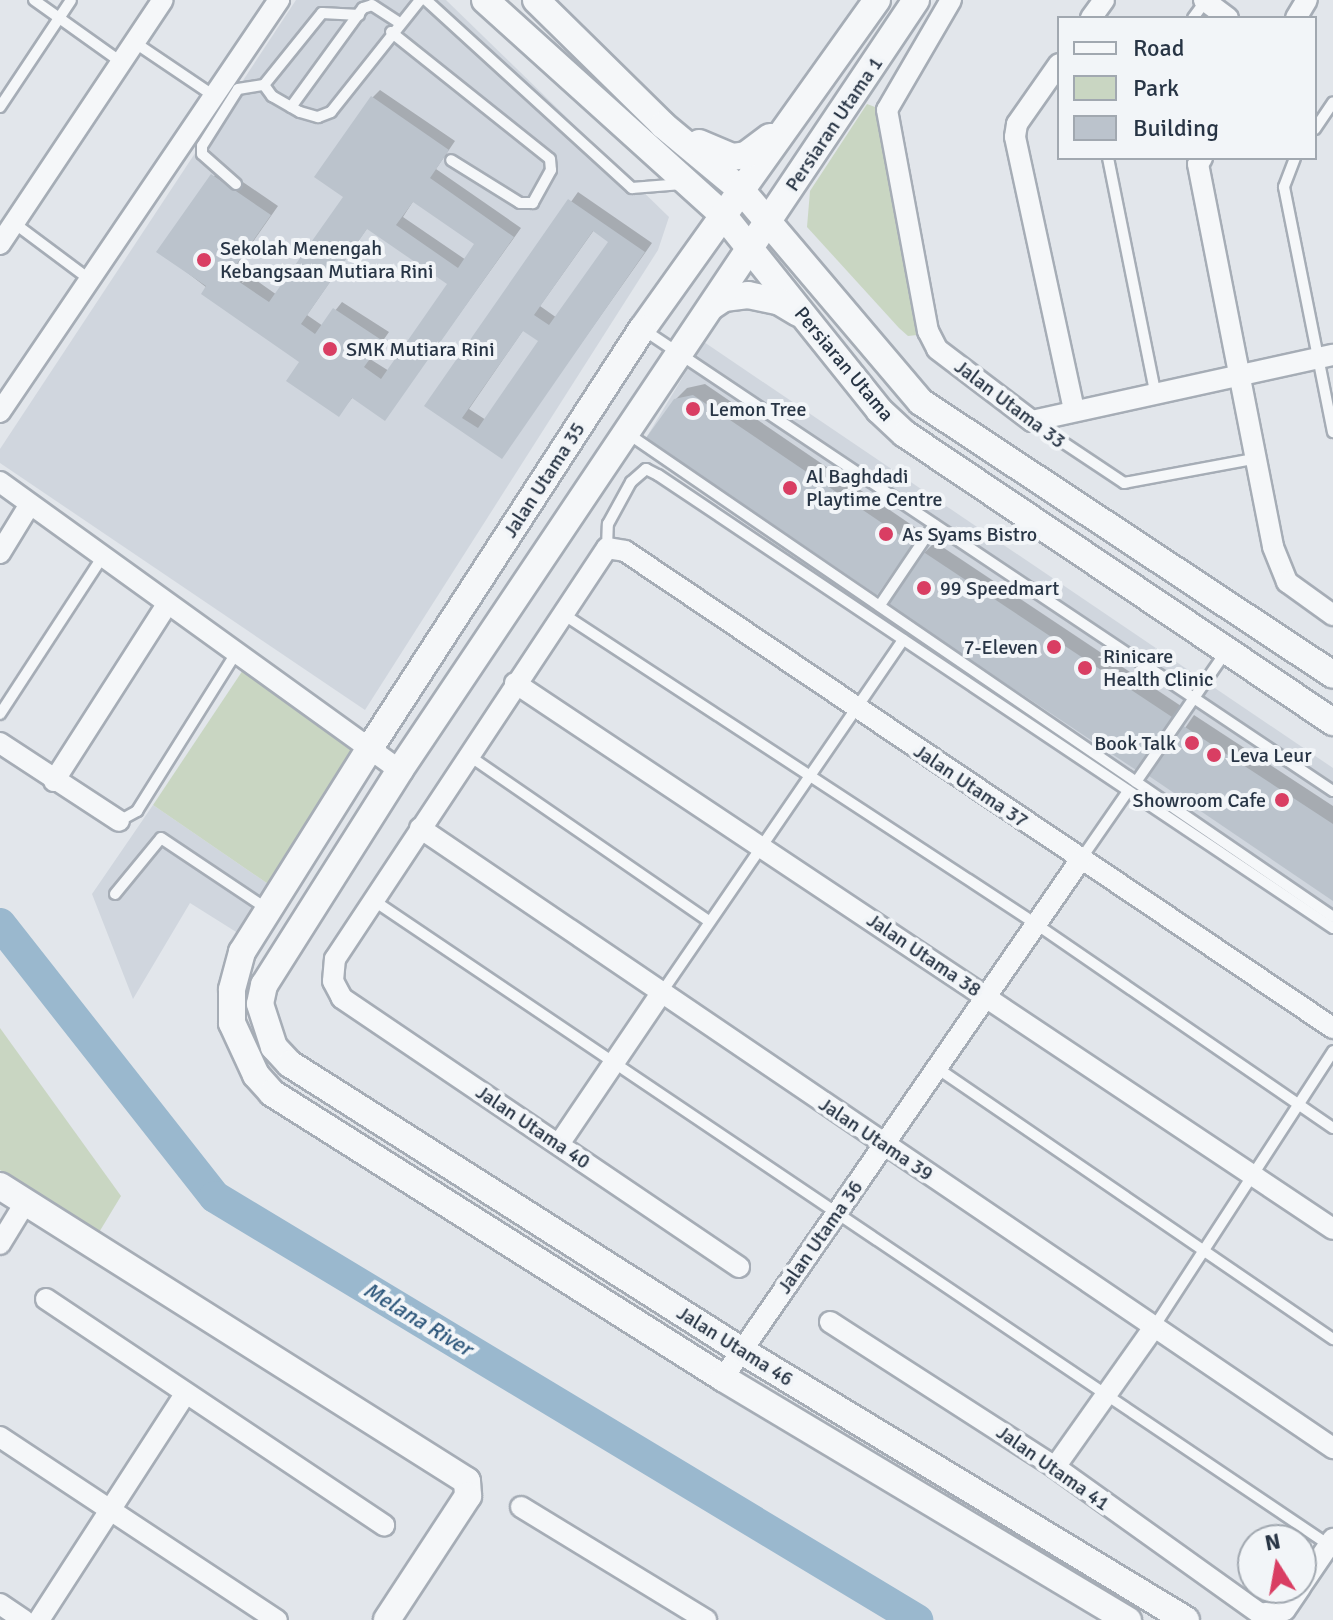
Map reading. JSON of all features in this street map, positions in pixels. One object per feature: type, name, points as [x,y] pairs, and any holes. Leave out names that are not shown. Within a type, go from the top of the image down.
[{"type":"street","points":[[5,232],[163,0]]},
{"type":"street","points":[[0,412],[279,0]]},
{"type":"street","name":"Persiaran Utama","points":[[485,0],[723,215],[879,410],[905,434],[1333,722]]},
{"type":"street","name":"Persiaran Utama","points":[[536,0],[663,125],[741,190],[770,220],[921,402],[1333,675]]},
{"type":"street","name":"Persiaran Utama 1","points":[[723,215],[877,0]]},
{"type":"street","name":"Persiaran Utama 1","points":[[751,247],[916,0]]},
{"type":"street","name":"Jalan Utama 33","points":[[951,0],[892,95],[887,128],[928,331],[937,349],[966,374],[1032,421]]},
{"type":"street","points":[[1202,5],[1224,16]]},
{"type":"street","points":[[1057,67],[1017,124],[1015,137],[1074,411]]},
{"type":"street","points":[[663,125],[719,153],[746,155],[761,148],[823,75]]},
{"type":"street","points":[[1201,160],[1198,164],[1254,459],[1287,582],[1333,615]]},
{"type":"street","name":"Jalan Utama 35","points":[[272,1093],[250,1065],[232,1023],[232,990],[242,952],[370,748],[642,329],[723,215]]},
{"type":"street","name":"Jalan Utama 35","points":[[290,1064],[266,1028],[260,1004],[264,985],[400,770],[751,247]]},
{"type":"street","points":[[712,306],[724,298],[748,295],[780,302],[806,319]]},
{"type":"street","points":[[1032,421],[1326,357]]},
{"type":"street","points":[[0,482],[166,606],[400,770]]},
{"type":"street","points":[[0,553],[30,504]]},
{"type":"street","points":[[373,900],[607,548]]},
{"type":"street","name":"Jalan Utama 37","points":[[607,548],[625,551],[1333,1028]]},
{"type":"street","points":[[54,781],[166,606]]},
{"type":"street","name":"Jalan Utama 38","points":[[515,683],[1333,1229]]},
{"type":"street","points":[[0,743],[119,821]]},
{"type":"street","name":"Jalan Utama 39","points":[[420,828],[1333,1448]]},
{"type":"street","name":"Jalan Utama 36","points":[[723,1378],[1081,859]]},
{"type":"street","name":"Jalan Utama 40","points":[[373,900],[335,959],[333,981],[342,998],[739,1267]]},
{"type":"street","points":[[559,1144],[662,992]]},
{"type":"street","name":"Jalan Utama 46","points":[[290,1064],[742,1351],[1186,1620]]},
{"type":"street","name":"Jalan Utama 46","points":[[272,1093],[723,1378],[1128,1620]]},
{"type":"street","points":[[0,1186],[467,1481],[468,1496],[387,1620]]},
{"type":"street","points":[[2,1235],[25,1203]]},
{"type":"street","points":[[46,1299],[384,1525]]},
{"type":"street","name":"Jalan Utama 41","points":[[830,1322],[1055,1467],[1237,1598]]},
{"type":"street","points":[[1055,1467],[1154,1327]]},
{"type":"street","points":[[39,1620],[113,1511],[186,1393]]},
{"type":"street","points":[[0,1437],[277,1620]]},
{"type":"street","points":[[521,1507],[706,1620]]},
{"type":"street","points":[[1317,1562],[1331,1542]]},
{"type":"street","points":[[0,1604],[24,1620]]},
{"type":"street","name":"Jalan Utama 41","points":[[1246,1604],[1260,1614],[1285,1610],[1289,1604]]},
{"type":"lane","points":[[34,0],[121,62]]},
{"type":"lane","points":[[0,107],[71,0]]},
{"type":"lane","points":[[264,85],[291,107],[318,117],[331,112],[398,22],[420,0]]},
{"type":"lane","points":[[426,0],[632,188],[654,190],[688,182]]},
{"type":"lane","points":[[291,107],[359,15],[372,5],[398,22]]},
{"type":"lane","points":[[236,184],[210,163],[202,146],[238,89],[264,85],[322,13],[359,15]]},
{"type":"lane","points":[[391,32],[550,159],[551,170],[533,203],[520,203],[451,160]]},
{"type":"lane","points":[[134,42],[214,96]]},
{"type":"lane","points":[[1317,126],[1333,102]]},
{"type":"lane","points":[[1108,160],[1155,392]]},
{"type":"lane","points":[[1294,160],[1285,174],[1284,187],[1326,357],[1333,432]]},
{"type":"lane","points":[[5,232],[89,279]]},
{"type":"lane","points":[[642,329],[1333,791]]},
{"type":"lane","name":"Jalan Utama 33","points":[[1032,421],[1124,483],[1254,459]]},
{"type":"lane","points":[[627,433],[1333,917]]},
{"type":"lane","points":[[607,548],[608,524],[631,482],[646,469],[1333,928]]},
{"type":"lane","points":[[880,605],[934,525]]},
{"type":"lane","points":[[0,714],[103,556]]},
{"type":"lane","points":[[561,613],[1036,924],[1333,1128]]},
{"type":"lane","points":[[662,992],[853,707],[903,640]]},
{"type":"lane","points":[[1136,782],[1228,649]]},
{"type":"lane","points":[[119,821],[137,811],[236,653]]},
{"type":"lane","points":[[468,755],[709,921]]},
{"type":"lane","points":[[1081,859],[1128,791]]},
{"type":"lane","points":[[115,894],[161,838],[269,910]]},
{"type":"lane","points":[[373,900],[836,1215],[1331,1542]]},
{"type":"lane","points":[[1154,1327],[1333,1051]]},
{"type":"lane","points":[[937,1068],[1333,1339]]},
{"type":"shaded area","name":"SMK Mutiara Rini","points":[[296,0],[446,0],[669,217],[658,250],[365,710],[0,463],[0,449]]},
{"type":"shaded area","points":[[704,342],[1333,768],[1333,914],[646,438]]},
{"type":"shaded area","points":[[153,805],[274,888],[241,935],[190,903],[133,999],[92,894]]},
{"type":"green space","points":[[867,104],[875,107],[917,335],[908,336],[899,328],[807,227],[810,191]]},
{"type":"green space","points":[[243,670],[349,745],[352,756],[274,888],[153,805]]},
{"type":"green space","points":[[0,1028],[121,1196],[98,1234],[0,1170]]},
{"type":"building","name":"Sekolah Menengah Kebangsaan Mutiara Rini","points":[[371,96],[449,150],[430,178],[514,237],[385,421],[352,398],[339,417],[286,381],[299,362],[201,294],[206,286],[156,252],[211,174],[271,215],[229,275],[269,302],[343,197],[314,177]],"holes":[[[413,202],[474,244],[458,268],[396,225]],[[367,229],[447,284],[381,379],[364,367],[383,341],[333,308],[315,334],[301,324]]]},
{"type":"building","points":[[568,199],[645,252],[502,459],[424,406]],"holes":[[[593,231],[608,242],[549,325],[534,315]],[[523,331],[538,341],[478,428],[462,418]]]},
{"type":"building","points":[[693,395],[913,544],[877,595],[646,438],[674,399]]},
{"type":"building","points":[[922,551],[1172,717],[1136,770],[886,604]]},
{"type":"building","points":[[1182,725],[1333,824],[1333,901],[1149,776]]},
{"type":"waterway","name":"Melana River","points":[[0,924],[215,1197],[917,1620]]},
{"type":"place","name":"Sekolah Menengah Kebangsaan Mutiara Rini","points":[[204,260]]},
{"type":"place","name":"SMK Mutiara Rini","points":[[330,349]]},
{"type":"place","name":"Lemon Tree","points":[[693,409]]},
{"type":"place","name":"Al Baghdadi Playtime Centre","points":[[790,488]]},
{"type":"place","name":"As Syams Bistro","points":[[886,534]]},
{"type":"place","name":"99 Speedmart","points":[[924,588]]},
{"type":"place","name":"7-Eleven","points":[[1054,647]]},
{"type":"place","name":"Rinicare Health Clinic","points":[[1085,668]]},
{"type":"place","name":"Book Talk","points":[[1192,743]]},
{"type":"place","name":"Leva Leur","points":[[1214,755]]},
{"type":"place","name":"Showroom Cafe","points":[[1282,800]]}]
